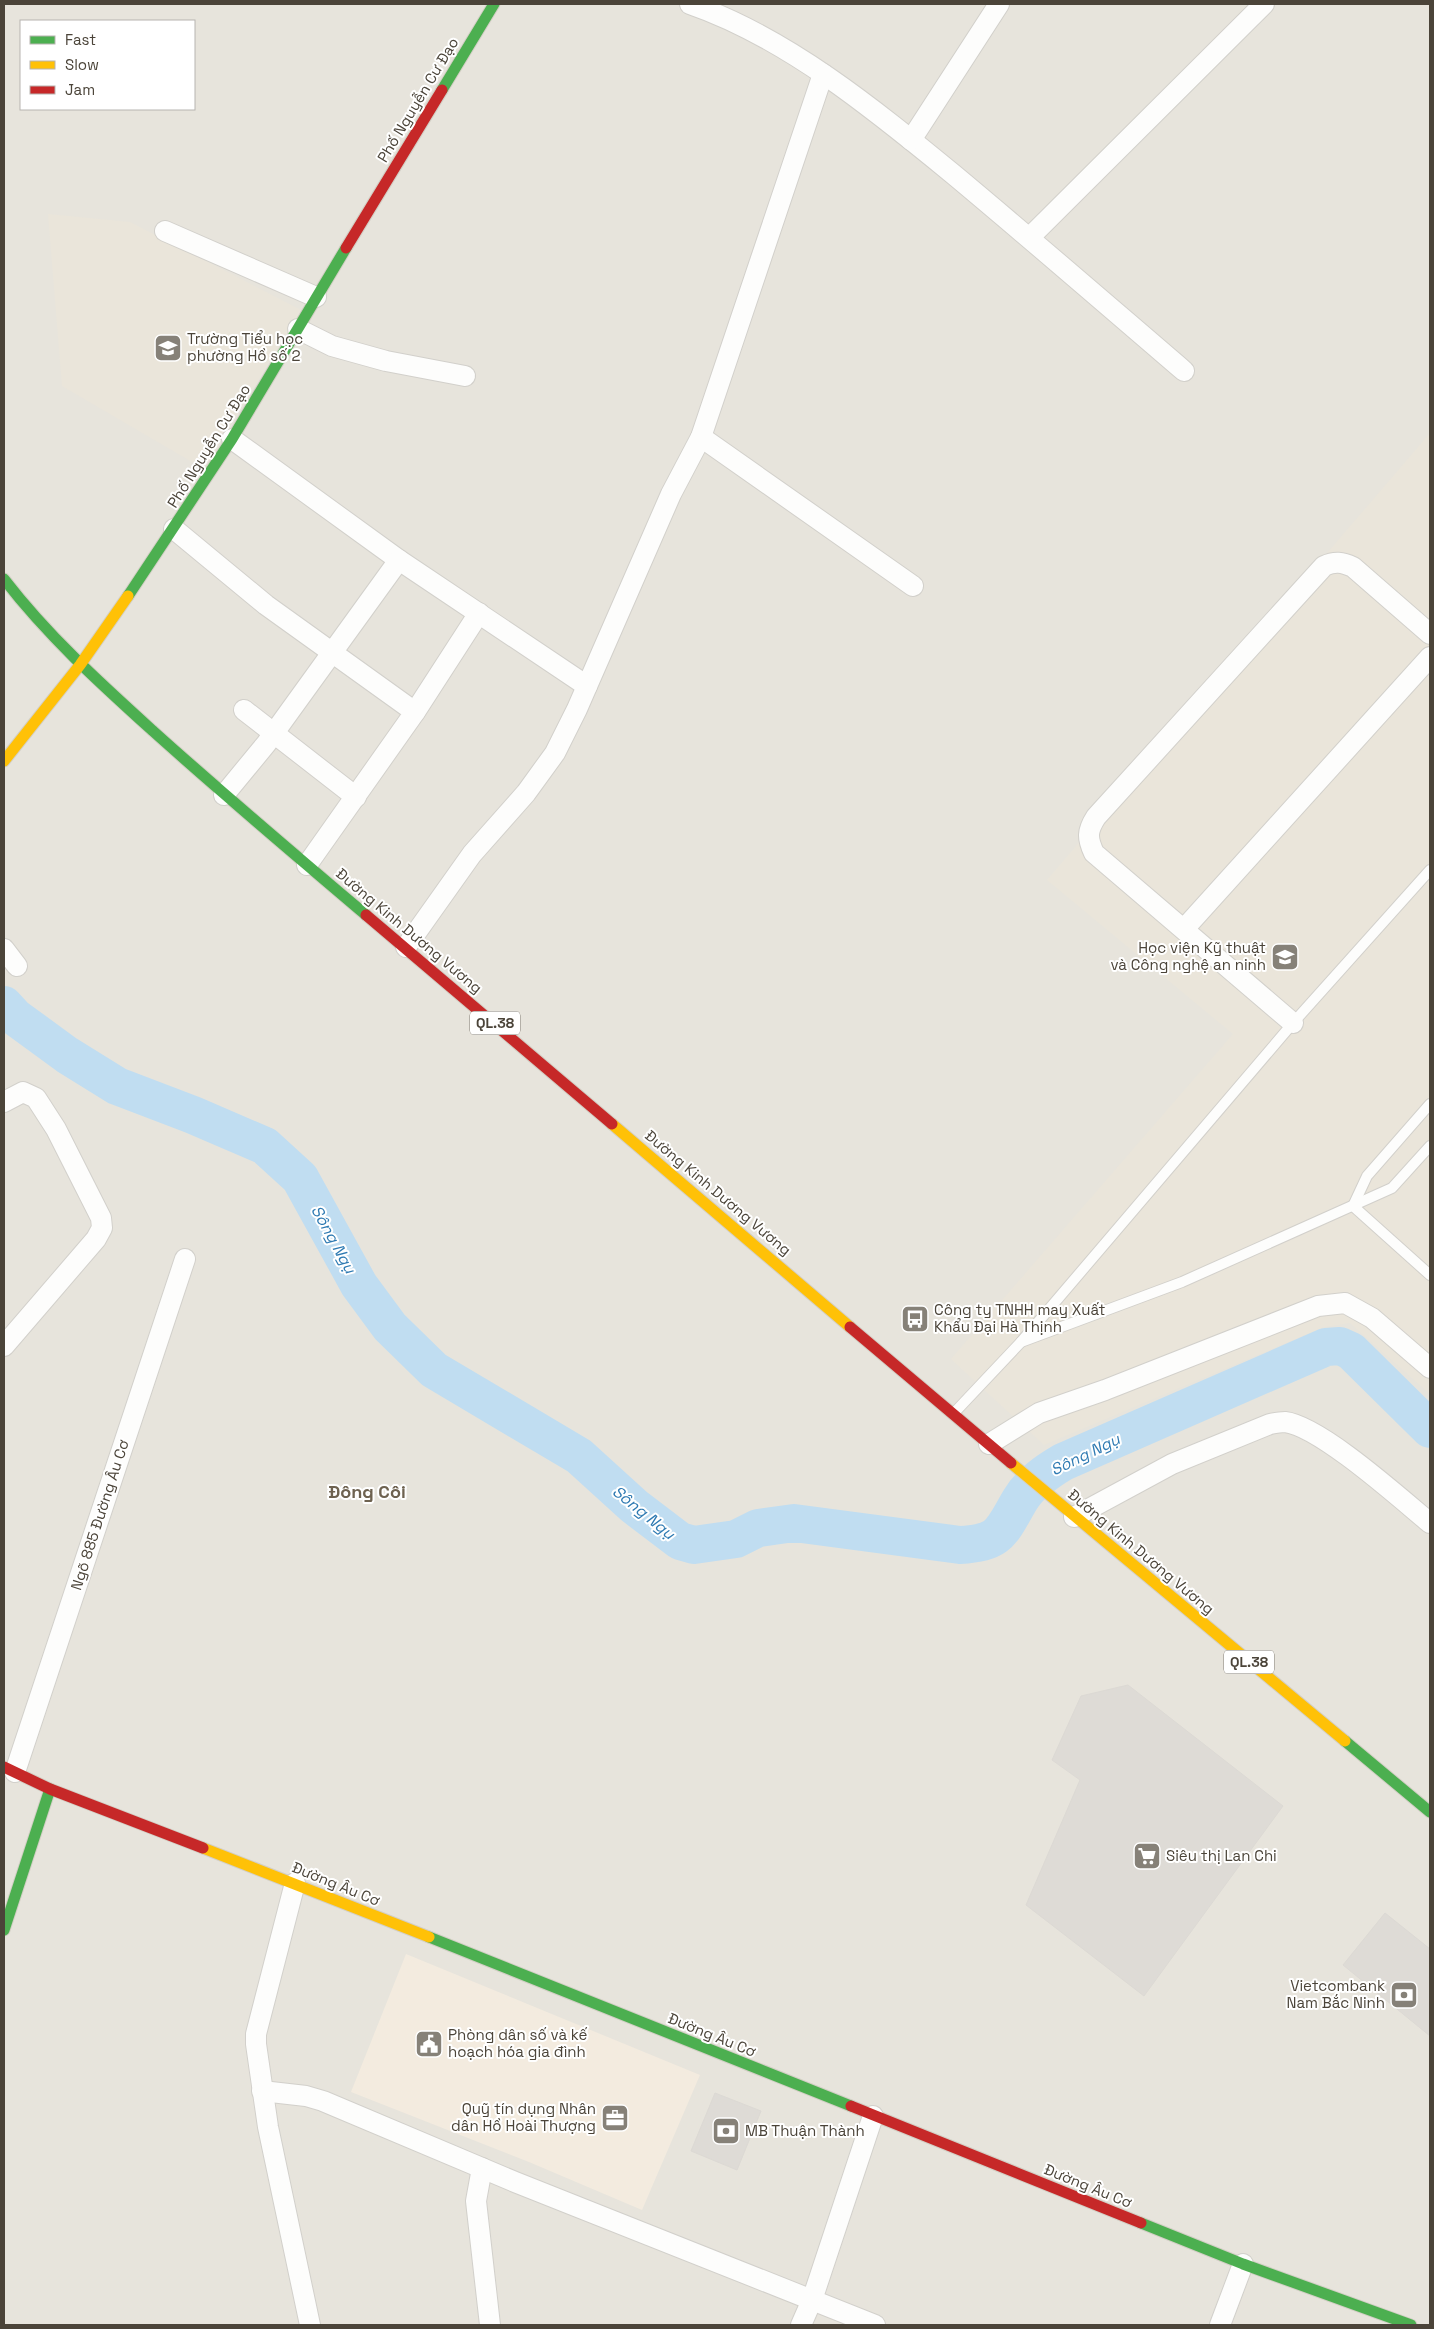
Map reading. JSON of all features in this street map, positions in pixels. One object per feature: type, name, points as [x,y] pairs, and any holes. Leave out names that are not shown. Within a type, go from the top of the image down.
[{"type":"main road","name":"Phố Nguyễn Cư Đạo","points":[[4,761],[80,665],[174,529],[232,439],[494,4]]},
{"type":"main road","name":"Đường Kinh Dương Vương","points":[[4,579],[26,609],[80,665],[224,795],[406,947],[1071,1514],[1430,1812]]},
{"type":"main road","name":"Đường Âu Cơ","points":[[9,1769],[50,1790],[295,1883],[1243,2264],[1411,2325]]},
{"type":"main road","points":[[4,1930],[50,1790]]},
{"type":"street","points":[[690,4],[723,16],[823,74],[911,140],[1030,238],[1184,371]]},
{"type":"street","points":[[911,140],[999,4]]},
{"type":"street","points":[[1030,238],[1264,4]]},
{"type":"street","points":[[406,947],[472,854],[526,793],[555,753],[671,494],[701,437],[823,74]]},
{"type":"street","points":[[165,231],[316,297]]},
{"type":"street","points":[[298,329],[332,346],[386,361],[465,376]]},
{"type":"street","points":[[701,437],[913,586]]},
{"type":"street","points":[[232,439],[399,560],[586,686]]},
{"type":"street","points":[[174,529],[266,605],[415,712]]},
{"type":"street","points":[[224,795],[274,733],[399,560]]},
{"type":"street","points":[[1293,1023],[1094,852],[1088,840],[1090,827],[1096,817],[1324,566],[1333,562],[1353,567],[1430,634]]},
{"type":"street","points":[[307,865],[415,712],[479,613]]},
{"type":"street","points":[[1184,929],[1430,657]]},
{"type":"street","points":[[244,710],[356,797]]},
{"type":"street","points":[[4,949],[17,966]]},
{"type":"street","points":[[4,1102],[23,1092],[36,1098],[56,1130],[101,1218],[102,1228],[96,1239],[4,1346]]},
{"type":"street","name":"Ngõ 885 Đường Âu Cơ","points":[[9,1769],[185,1259]]},
{"type":"street","points":[[994,1449],[1039,1413],[1105,1390],[1318,1306],[1345,1303],[1372,1318],[1430,1368]]},
{"type":"street","points":[[1071,1514],[1172,1464],[1270,1424],[1285,1422],[1328,1442],[1430,1523]]},
{"type":"street","points":[[295,1883],[256,2034],[262,2091],[310,2325]]},
{"type":"street","points":[[262,2091],[306,2096],[323,2101],[482,2168],[875,2325]]},
{"type":"street","points":[[802,2325],[873,2116]]},
{"type":"street","points":[[482,2168],[476,2201],[490,2325]]},
{"type":"street","points":[[1220,2325],[1243,2264]]},
{"type":"lane","points":[[953,1414],[1021,1342],[1293,1023],[1430,870]]},
{"type":"lane","points":[[1353,1206],[1367,1176],[1430,1104]]},
{"type":"lane","points":[[1021,1342],[1182,1282],[1392,1188],[1430,1146]]},
{"type":"lane","points":[[1353,1206],[1430,1275]]},
{"type":"shaded area","points":[[4,4],[1430,4],[1430,2325],[4,2325]]},
{"type":"shaded area","name":"Trường Tiểu học phường Hồ số 2","points":[[48,214],[130,222],[301,310],[204,469],[62,386]]},
{"type":"shaded area","name":"Học viện Kỹ thuật và Công nghệ an ninh","points":[[1430,433],[1430,1394],[1350,1323],[1324,1327],[1044,1445],[951,1359],[1233,1034],[1047,880]]},
{"type":"shaded area","points":[[406,1954],[700,2075],[642,2210],[529,2162],[351,2092]]},
{"type":"building","name":"Siêu thị Lan Chi","points":[[1128,1685],[1283,1806],[1144,1996],[1026,1905],[1080,1780],[1052,1760],[1081,1696]]},
{"type":"building","name":"Vietcombank Nam Bắc Ninh","points":[[1385,1913],[1430,1949],[1430,2036],[1343,1965]]},
{"type":"building","name":"MB Thuận Thành","points":[[715,2093],[761,2111],[737,2170],[691,2151]]},
{"type":"waterway","name":"Sông Ngụ","points":[[4,1005],[15,1017],[67,1055],[117,1086],[193,1115],[265,1146],[300,1178],[359,1285],[390,1327],[434,1370],[579,1456],[634,1506],[680,1541],[694,1545],[736,1539],[758,1528],[794,1523],[960,1545],[984,1542],[998,1534],[1024,1494],[1034,1483],[1063,1462],[1326,1347],[1340,1346],[1351,1351],[1430,1429]]},
{"type":"traffic: fast","points":[[442,90],[494,4]]},
{"type":"traffic: fast","points":[[128,596],[232,439],[346,248]]},
{"type":"traffic: fast","points":[[4,579],[38,620],[114,695],[285,847],[366,915]]},
{"type":"traffic: fast","points":[[1345,1741],[1430,1812]]},
{"type":"traffic: fast","points":[[4,1930],[50,1789]]},
{"type":"traffic: fast","points":[[429,1937],[851,2106]]},
{"type":"traffic: fast","points":[[1141,2223],[1243,2264],[1411,2325]]},
{"type":"traffic: slow","points":[[4,761],[80,665],[128,596]]},
{"type":"traffic: slow","points":[[612,1124],[850,1327]]},
{"type":"traffic: slow","points":[[1011,1463],[1345,1741]]},
{"type":"traffic: slow","points":[[203,1848],[429,1937]]},
{"type":"traffic: jam","points":[[346,248],[442,90]]},
{"type":"traffic: jam","points":[[366,915],[612,1124]]},
{"type":"traffic: jam","points":[[850,1327],[1011,1463]]},
{"type":"traffic: jam","points":[[4,1767],[50,1789],[203,1848]]},
{"type":"traffic: jam","points":[[851,2106],[1141,2223]]},
{"type":"place","name":"Trường Tiểu học phường Hồ số 2","points":[[168,348]]},
{"type":"place","name":"Học viện Kỹ thuật và Công nghệ an ninh","points":[[1285,957]]},
{"type":"place","name":"Công ty TNHH may Xuất Khẩu Đại Hà Thịnh","points":[[915,1319]]},
{"type":"place","name":"Siêu thị Lan Chi","points":[[1147,1856]]},
{"type":"place","name":"Vietcombank Nam Bắc Ninh","points":[[1404,1995]]},
{"type":"place","name":"Phòng dân số và kế hoạch hóa gia đình","points":[[429,2044]]},
{"type":"place","name":"Quỹ tín dụng Nhân dân Hồ Hoài Thượng","points":[[615,2118]]},
{"type":"place","name":"MB Thuận Thành","points":[[726,2131]]},
{"type":"district","name":"Đông Côi","points":[[367,1492]]}]
